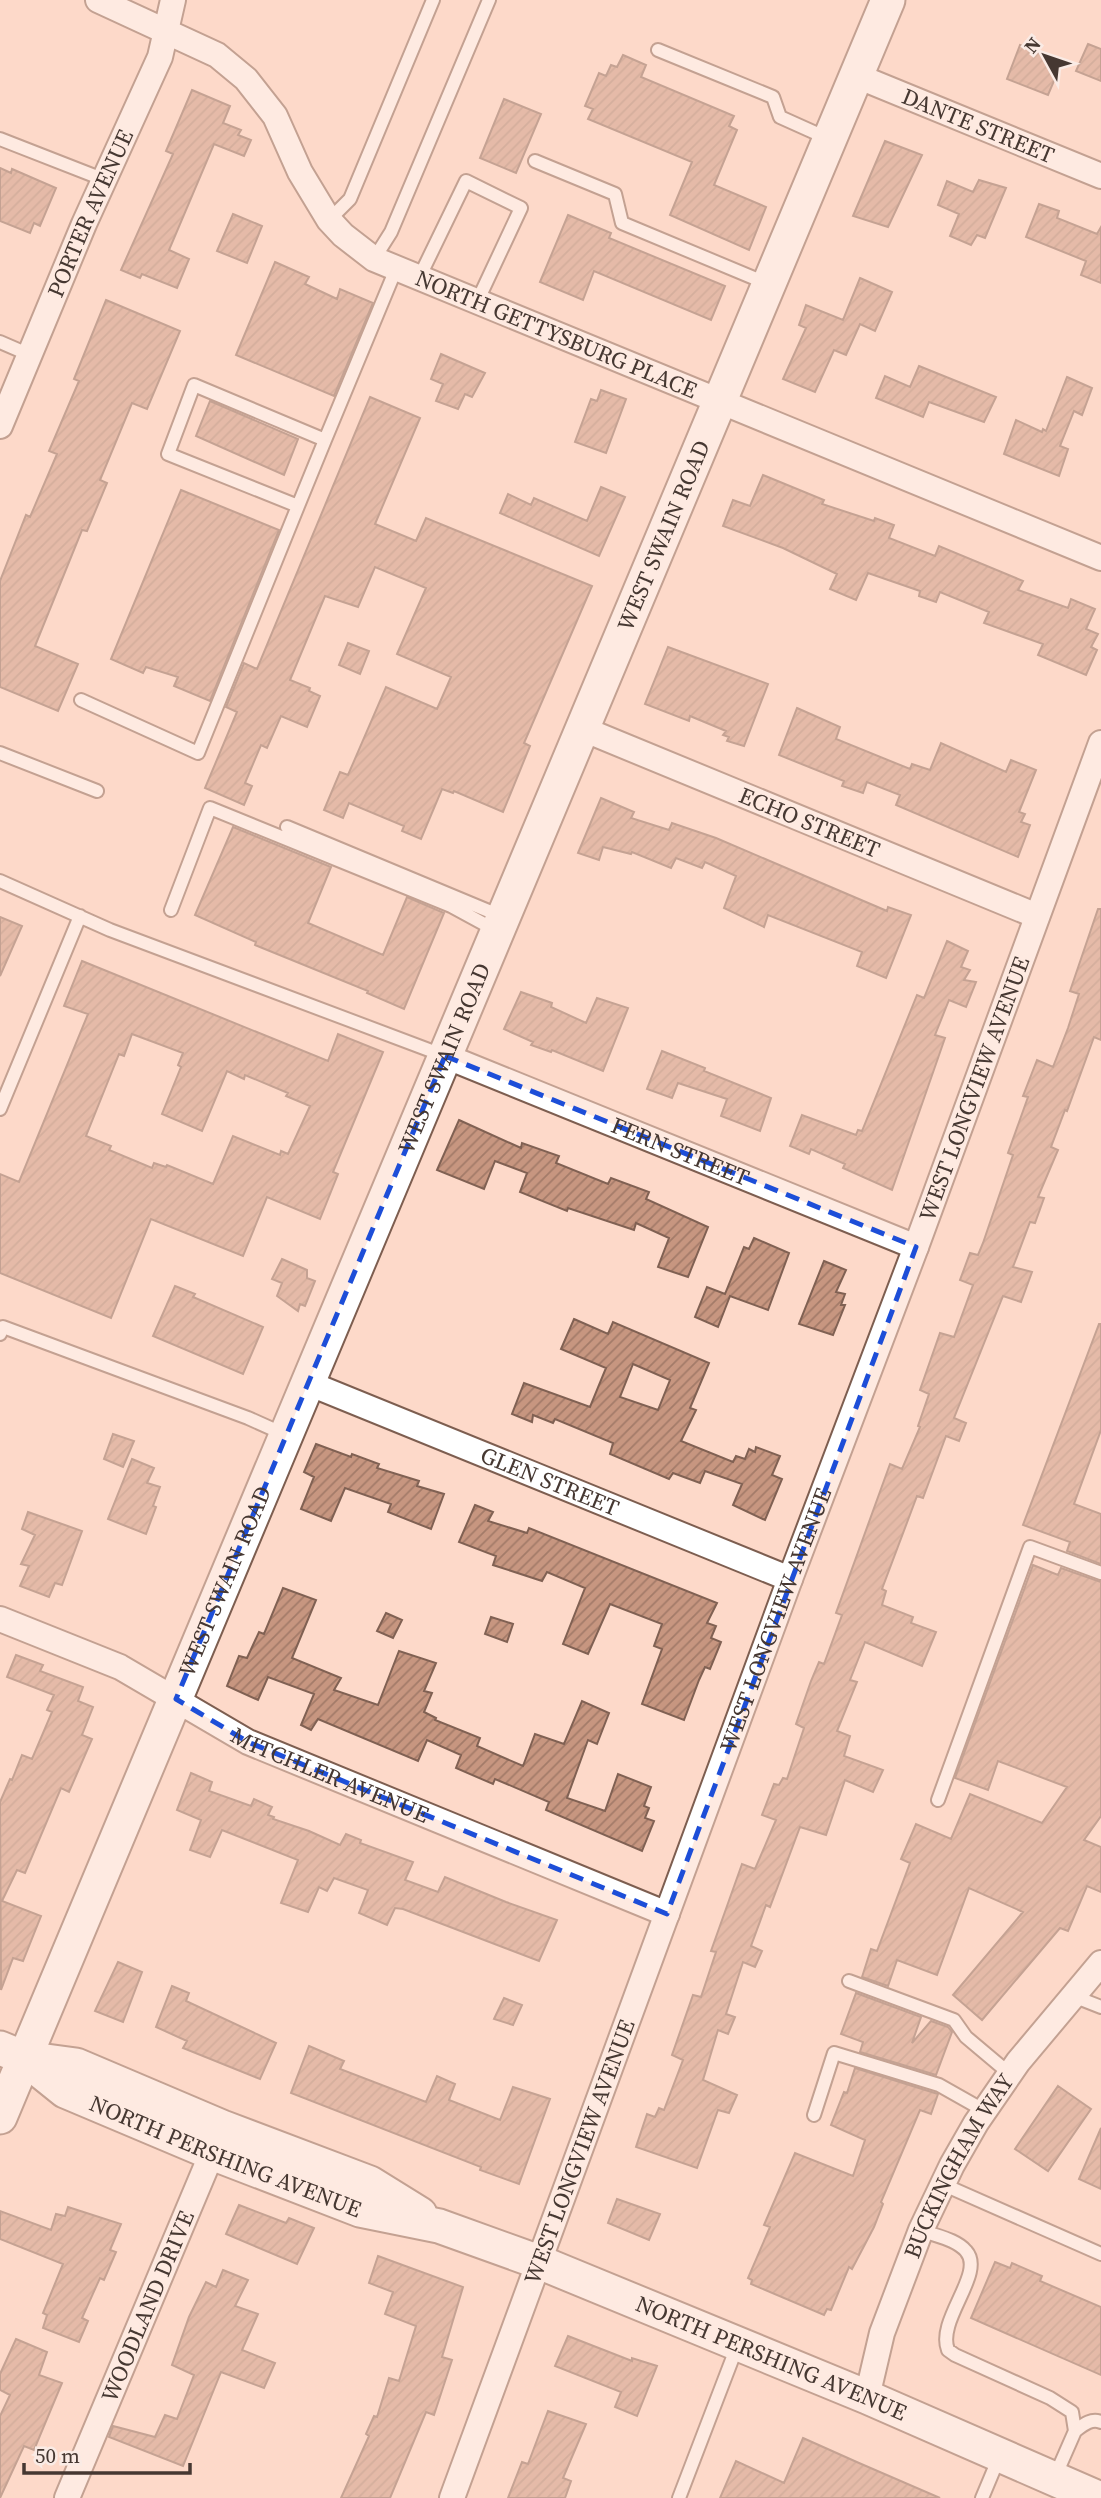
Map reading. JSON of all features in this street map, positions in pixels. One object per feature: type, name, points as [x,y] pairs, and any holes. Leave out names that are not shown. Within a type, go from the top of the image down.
[{"type":"street","name":"NORTH GETTYSBURG PLACE","points":[[97,0],[217,55],[246,79],[275,116],[300,172],[329,220],[343,235],[396,269],[1101,558]]},
{"type":"street","name":"PORTER AVENUE","points":[[0,426],[160,57],[173,0]]},
{"type":"street","name":"WEST SWAIN ROAD","points":[[0,2117],[12,2053],[176,1699],[888,0]]},
{"type":"street","name":"DANTE STREET","points":[[857,76],[1101,176]]},
{"type":"street","name":"ECHO STREET","points":[[583,729],[1037,916]]},
{"type":"street","name":"WEST LONGVIEW AVENUE","points":[[452,2498],[1101,743]]},
{"type":"street","name":"FERN STREET","points":[[445,1056],[916,1247]]},
{"type":"street","name":"GLEN STREET","points":[[308,1383],[790,1579]]},
{"type":"street","name":"MITCHLER AVENUE","points":[[0,1619],[120,1667],[248,1742],[667,1914]]},
{"type":"street","name":"BUCKINGHAM WAY","points":[[867,2397],[882,2333],[921,2230],[942,2184],[985,2110],[1010,2074],[1101,1963]]},
{"type":"street","name":"NORTH PERSHING AVENUE","points":[[12,2053],[65,2091],[212,2153],[360,2210],[439,2226],[539,2262],[867,2397],[1098,2498]]},
{"type":"street","name":"NORTH PERSHING AVENUE","points":[[12,2053],[76,2065],[222,2127],[370,2183],[439,2226]]},
{"type":"street","name":"WOODLAND DRIVE","points":[[67,2498],[212,2153]]},
{"type":"lane","points":[[329,220],[350,199],[433,0]]},
{"type":"lane","points":[[396,269],[391,232],[489,0]]},
{"type":"lane","points":[[658,50],[773,97],[780,117],[829,139]]},
{"type":"lane","points":[[0,139],[105,180]]},
{"type":"lane","points":[[535,162],[615,194],[622,223],[769,285]]},
{"type":"lane","points":[[81,700],[198,753],[396,269],[466,181],[521,208],[477,302]]},
{"type":"lane","points":[[0,342],[30,355]]},
{"type":"lane","points":[[298,506],[168,454],[194,385],[325,440]]},
{"type":"lane","points":[[0,753],[97,791]]},
{"type":"lane","points":[[171,910],[210,808],[501,924]]},
{"type":"lane","points":[[287,827],[501,924]]},
{"type":"lane","points":[[0,881],[123,935],[445,1056]]},
{"type":"lane","points":[[0,1109],[80,916]]},
{"type":"lane","points":[[0,1334],[4,1327],[248,1418],[286,1435]]},
{"type":"lane","points":[[938,1800],[1030,1547],[1101,1573]]},
{"type":"lane","points":[[849,1981],[954,2020],[966,2037],[1010,2074]]},
{"type":"lane","points":[[1073,1996],[1101,2007]]},
{"type":"lane","points":[[814,2115],[834,2053],[939,2085],[985,2110]]},
{"type":"lane","points":[[942,2184],[1101,2254]]},
{"type":"lane","points":[[921,2230],[959,2245],[972,2260],[945,2332],[948,2350],[1064,2405],[1072,2412],[1075,2431]]},
{"type":"lane","points":[[679,2498],[738,2344]]},
{"type":"lane","points":[[1054,2479],[1075,2431],[1088,2422],[1101,2422]]},
{"type":"lane","points":[[982,2498],[1000,2455]]},
{"type":"highlighted area","points":[[445,1056],[916,1247],[667,1914],[248,1742],[176,1699]]},
{"type":"building","points":[[1088,44],[1101,49],[1101,81],[1076,71]]},
{"type":"building","points":[[1020,45],[1062,62],[1048,95],[1007,79]]},
{"type":"building","points":[[623,55],[646,65],[641,77],[734,116],[729,126],[737,130],[714,185],[766,207],[749,250],[670,215],[692,162],[588,119],[593,109],[585,106],[599,73],[606,76],[611,65],[617,67]]},
{"type":"building","points":[[192,90],[230,106],[223,123],[241,130],[238,135],[251,140],[244,156],[214,144],[169,250],[189,259],[177,288],[142,274],[140,278],[121,270],[173,154],[166,151]]},
{"type":"building","points":[[504,99],[541,114],[516,173],[480,158]]},
{"type":"building","points":[[885,141],[922,155],[888,227],[853,216]]},
{"type":"building","points":[[0,168],[11,173],[12,169],[56,188],[40,226],[34,223],[30,233],[0,221]]},
{"type":"building","points":[[979,180],[1006,188],[985,238],[977,235],[971,245],[950,236],[959,214],[938,205],[947,181],[973,192]]},
{"type":"building","points":[[1039,204],[1059,211],[1057,218],[1097,234],[1101,227],[1101,283],[1081,275],[1086,261],[1026,237]]},
{"type":"building","points":[[233,214],[262,226],[247,263],[217,251]]},
{"type":"building","points":[[568,215],[611,233],[609,238],[725,286],[711,320],[594,271],[583,300],[540,282]]},
{"type":"building","points":[[275,262],[309,277],[305,284],[337,299],[340,289],[373,303],[334,396],[236,355]]},
{"type":"building","points":[[860,278],[892,292],[875,331],[860,324],[846,355],[834,350],[815,392],[783,379],[806,328],[799,325],[806,305],[843,320]]},
{"type":"building","points":[[106,300],[180,331],[147,409],[132,403],[100,480],[107,483],[87,531],[82,530],[35,646],[78,664],[58,711],[0,687],[0,581],[26,515],[30,517],[57,454],[49,451],[79,381],[74,379]]},
{"type":"building","points":[[441,354],[485,373],[472,397],[465,394],[458,409],[436,401],[443,384],[431,379]]},
{"type":"building","points":[[919,366],[996,397],[984,422],[929,402],[923,417],[876,398],[885,376],[910,387]]},
{"type":"building","points":[[1067,377],[1092,388],[1082,415],[1074,411],[1060,446],[1068,449],[1059,476],[1004,454],[1016,420],[1042,432],[1043,429],[1046,431]]},
{"type":"building","points":[[601,390],[626,399],[606,453],[575,442],[591,399],[597,401]]},
{"type":"building","points":[[370,397],[420,418],[375,524],[416,541],[426,518],[592,586],[524,743],[530,746],[503,812],[454,791],[453,793],[442,789],[421,839],[402,831],[404,826],[349,803],[343,818],[324,810],[340,772],[348,775],[386,687],[437,709],[451,677],[397,654],[426,588],[375,567],[358,607],[325,596],[290,680],[310,688],[309,691],[320,696],[307,727],[281,716],[267,748],[261,745],[245,783],[252,786],[244,805],[205,788],[237,712],[226,707],[244,663],[257,669]]},
{"type":"building","points":[[210,401],[298,439],[284,475],[196,436]]},
{"type":"building","points":[[763,475],[824,500],[822,504],[894,525],[889,538],[935,556],[939,546],[1023,581],[1018,590],[1068,608],[1071,599],[1095,609],[1086,629],[1098,634],[1091,647],[1097,650],[1086,675],[1038,655],[1043,644],[984,623],[989,612],[940,592],[936,602],[919,596],[920,591],[868,573],[856,600],[830,589],[837,574],[783,548],[723,526],[733,500],[750,506]]},
{"type":"building","points":[[601,487],[625,497],[599,556],[500,513],[508,494],[531,505],[534,498],[587,521]]},
{"type":"building","points":[[181,490],[279,530],[210,701],[174,686],[178,677],[146,667],[143,673],[111,659]]},
{"type":"building","points":[[348,643],[369,651],[360,674],[339,665]]},
{"type":"building","points":[[668,647],[768,684],[744,746],[727,741],[729,737],[723,735],[726,731],[690,716],[689,721],[645,704]]},
{"type":"building","points":[[797,708],[840,727],[836,739],[910,769],[912,764],[930,770],[941,743],[1006,772],[1011,760],[1036,770],[1019,812],[1025,814],[1021,822],[1030,825],[1018,857],[896,805],[900,795],[867,782],[863,793],[842,786],[844,781],[779,755]]},
{"type":"building","points":[[601,798],[634,812],[631,818],[669,830],[672,823],[716,838],[887,911],[888,907],[911,915],[886,978],[857,966],[862,952],[768,915],[764,927],[724,908],[736,876],[705,862],[702,868],[676,858],[671,868],[632,852],[631,854],[603,847],[599,860],[578,853]]},
{"type":"building","points":[[233,827],[331,867],[308,923],[383,955],[407,897],[444,913],[404,1009],[367,993],[368,991],[255,945],[256,942],[195,915]]},
{"type":"building","points":[[1098,909],[1101,909],[1101,1040],[1094,1037],[1067,1111],[1065,1110],[1051,1147],[1058,1150],[1038,1197],[1044,1198],[1035,1223],[1030,1222],[1013,1267],[1032,1272],[1021,1302],[1003,1296],[954,1418],[966,1423],[959,1441],[946,1436],[923,1498],[917,1496],[882,1589],[886,1591],[882,1605],[913,1617],[911,1623],[936,1632],[922,1666],[865,1642],[850,1680],[857,1682],[837,1731],[850,1736],[844,1756],[883,1770],[873,1792],[845,1780],[826,1835],[800,1827],[770,1907],[766,1905],[751,1946],[762,1951],[755,1967],[743,1962],[726,2014],[735,2017],[728,2034],[718,2030],[703,2080],[737,2095],[729,2113],[718,2110],[697,2168],[636,2147],[647,2114],[655,2117],[659,2108],[664,2110],[683,2060],[672,2055],[693,1995],[701,1997],[716,1952],[711,1951],[742,1864],[755,1869],[776,1820],[762,1815],[774,1784],[779,1785],[783,1778],[787,1779],[804,1728],[796,1724],[819,1662],[824,1664],[842,1615],[836,1613],[890,1464],[902,1469],[920,1427],[918,1426],[929,1394],[920,1390],[940,1333],[954,1337],[973,1285],[960,1280],[970,1253],[978,1255],[983,1243],[1013,1155],[1008,1153],[1028,1097],[1023,1096],[1037,1060],[1053,1067],[1068,1028],[1079,994],[1070,991]]},
{"type":"building","points":[[0,917],[22,926],[0,976]]},
{"type":"building","points":[[947,941],[968,951],[961,967],[970,970],[964,980],[976,982],[966,1007],[949,1000],[935,1035],[945,1038],[892,1190],[843,1168],[845,1164],[811,1149],[809,1154],[790,1146],[802,1115],[856,1135],[858,1130],[862,1131],[917,995],[924,998]]},
{"type":"building","points":[[82,961],[328,1061],[338,1034],[383,1052],[333,1172],[338,1174],[320,1219],[267,1197],[243,1256],[151,1219],[111,1318],[0,1273],[0,1174],[19,1182],[88,1014],[64,1006]],"holes":[[[132,1034],[183,1053],[178,1065],[181,1067],[162,1114],[202,1131],[227,1071],[244,1079],[245,1075],[288,1093],[286,1096],[310,1106],[288,1154],[281,1151],[280,1155],[233,1136],[213,1184],[167,1165],[166,1167],[154,1163],[152,1168],[109,1150],[111,1146],[86,1136],[119,1054],[124,1056]]]},
{"type":"building","points":[[521,992],[552,1003],[551,1007],[586,1023],[597,998],[628,1008],[603,1071],[552,1050],[551,1052],[531,1045],[533,1042],[504,1029]]},
{"type":"building","points":[[662,1051],[771,1098],[760,1131],[721,1116],[727,1099],[678,1083],[672,1098],[647,1089]]},
{"type":"building","points":[[459,1120],[521,1148],[522,1143],[559,1156],[556,1163],[608,1184],[611,1178],[649,1192],[646,1199],[708,1227],[688,1277],[658,1267],[669,1238],[636,1223],[634,1230],[568,1208],[567,1211],[520,1192],[527,1173],[495,1161],[484,1189],[437,1170]]},
{"type":"building","points":[[754,1238],[789,1253],[768,1310],[730,1296],[718,1327],[695,1317],[707,1287],[725,1294],[744,1247],[749,1249]]},
{"type":"building","points":[[282,1259],[307,1270],[307,1278],[315,1281],[305,1306],[300,1304],[298,1311],[277,1296],[282,1283],[272,1279]]},
{"type":"building","points":[[824,1261],[846,1270],[836,1292],[845,1294],[841,1305],[845,1305],[833,1335],[799,1324]]},
{"type":"building","points":[[175,1286],[195,1294],[193,1297],[263,1327],[243,1374],[153,1336]]},
{"type":"building","points":[[574,1319],[608,1334],[613,1322],[709,1363],[690,1408],[696,1410],[681,1441],[733,1462],[736,1456],[745,1459],[749,1449],[755,1452],[756,1447],[780,1456],[772,1475],[782,1479],[765,1520],[733,1505],[742,1484],[705,1471],[700,1483],[673,1473],[669,1479],[610,1454],[613,1443],[555,1419],[553,1423],[533,1415],[532,1422],[512,1414],[524,1383],[590,1407],[606,1368],[561,1349]],"holes":[[[633,1364],[670,1380],[658,1410],[620,1397]]]},
{"type":"building","points":[[1099,1324],[1101,1430],[1074,1504],[1101,1514],[1101,1564],[1067,1551],[1070,1542],[1023,1525]]},
{"type":"building","points":[[113,1434],[134,1441],[123,1467],[104,1459]]},
{"type":"building","points":[[316,1444],[379,1464],[377,1468],[419,1481],[417,1486],[444,1494],[431,1529],[388,1512],[391,1504],[345,1488],[331,1521],[301,1509],[314,1477],[304,1472]]},
{"type":"building","points":[[132,1459],[154,1468],[147,1483],[160,1487],[146,1534],[108,1519]]},
{"type":"building","points":[[475,1505],[493,1512],[488,1521],[527,1533],[529,1528],[717,1603],[707,1623],[716,1626],[711,1638],[721,1642],[710,1669],[705,1667],[684,1720],[642,1704],[662,1649],[654,1646],[662,1624],[610,1604],[588,1654],[563,1644],[585,1588],[547,1572],[542,1581],[493,1565],[496,1556],[459,1542]]},
{"type":"building","points":[[28,1512],[82,1531],[62,1585],[55,1583],[49,1597],[20,1586],[29,1566],[21,1564],[35,1535],[22,1529]]},
{"type":"building","points":[[1033,1565],[1058,1575],[1061,1568],[1101,1582],[1101,1816],[1084,1840],[1101,1847],[1101,1892],[1087,1886],[1068,1931],[1060,1928],[982,2020],[953,1995],[1023,1912],[969,1888],[937,1975],[897,1960],[888,1986],[862,1977],[871,1949],[877,1951],[910,1863],[901,1859],[916,1824],[951,1839],[970,1794],[1042,1823],[1067,1787],[998,1761],[988,1790],[955,1778]]},
{"type":"building","points":[[283,1588],[316,1600],[292,1658],[341,1678],[334,1690],[378,1705],[399,1651],[436,1663],[424,1691],[432,1693],[424,1712],[436,1718],[435,1720],[480,1738],[477,1746],[523,1766],[535,1734],[564,1744],[582,1701],[609,1713],[597,1744],[588,1740],[567,1798],[605,1811],[618,1774],[651,1787],[644,1806],[649,1808],[645,1818],[654,1821],[642,1851],[546,1810],[549,1802],[495,1779],[493,1784],[456,1768],[461,1755],[427,1740],[418,1761],[318,1719],[311,1730],[301,1725],[314,1694],[268,1677],[258,1700],[227,1686],[239,1656],[247,1658],[259,1632],[264,1634]]},
{"type":"building","points":[[386,1613],[402,1620],[393,1638],[377,1631]]},
{"type":"building","points":[[491,1617],[513,1624],[507,1642],[485,1634]]},
{"type":"building","points":[[16,1655],[43,1665],[40,1671],[83,1687],[78,1701],[93,1707],[82,1735],[92,1739],[69,1792],[61,1788],[25,1873],[17,1870],[2,1901],[41,1916],[23,1961],[13,1958],[1,1990],[0,1802],[22,1755],[32,1759],[52,1712],[47,1710],[54,1695],[7,1677]]},
{"type":"building","points":[[191,1773],[212,1782],[209,1791],[251,1806],[254,1799],[272,1807],[268,1815],[274,1817],[273,1819],[340,1845],[346,1834],[361,1840],[360,1843],[413,1862],[405,1880],[438,1892],[445,1877],[557,1920],[539,1961],[403,1909],[395,1908],[387,1925],[359,1913],[368,1890],[334,1878],[327,1891],[319,1887],[308,1912],[281,1903],[298,1860],[222,1830],[210,1857],[190,1850],[201,1820],[177,1810]]},
{"type":"building","points":[[118,1962],[142,1972],[123,2022],[95,2011]]},
{"type":"building","points":[[172,1986],[189,1993],[186,2001],[276,2043],[260,2079],[183,2048],[187,2041],[156,2027]]},
{"type":"building","points":[[856,1993],[921,2017],[912,2043],[931,2021],[948,2027],[952,2032],[936,2075],[860,2052],[863,2042],[841,2034]]},
{"type":"building","points":[[504,1998],[522,2005],[513,2025],[494,2019]]},
{"type":"building","points":[[309,2046],[344,2061],[340,2069],[426,2102],[437,2076],[455,2084],[449,2100],[500,2120],[513,2087],[550,2099],[519,2184],[291,2093]]},
{"type":"building","points":[[855,2068],[938,2094],[931,2114],[920,2110],[881,2202],[883,2204],[874,2227],[852,2269],[849,2267],[831,2310],[827,2309],[824,2315],[751,2284],[752,2280],[748,2278],[770,2227],[764,2225],[795,2153],[853,2176],[865,2140],[831,2125],[844,2092],[847,2093]]},
{"type":"building","points":[[1058,2086],[1091,2109],[1048,2171],[1015,2149]]},
{"type":"building","points":[[1101,2128],[1101,2189],[1079,2179]]},
{"type":"building","points":[[617,2199],[660,2214],[649,2240],[608,2223]]},
{"type":"building","points":[[239,2205],[286,2223],[289,2218],[314,2228],[297,2264],[226,2234]]},
{"type":"building","points":[[68,2207],[121,2224],[110,2250],[116,2252],[104,2280],[100,2278],[82,2318],[88,2321],[79,2342],[43,2328],[47,2315],[43,2313],[63,2264],[0,2239],[0,2211],[51,2230],[56,2214],[65,2216]]},
{"type":"building","points":[[378,2256],[463,2287],[442,2357],[452,2360],[434,2415],[426,2412],[390,2498],[341,2498],[369,2436],[366,2434],[374,2416],[377,2417],[389,2378],[399,2381],[416,2326],[385,2314],[393,2292],[369,2283]]},
{"type":"building","points":[[995,2262],[1010,2268],[1012,2263],[1042,2276],[1040,2281],[1101,2307],[1101,2375],[971,2318]]},
{"type":"building","points":[[223,2270],[248,2280],[235,2306],[258,2314],[242,2350],[275,2363],[264,2388],[221,2372],[183,2466],[109,2437],[113,2426],[155,2437],[165,2415],[177,2419],[194,2375],[172,2365],[189,2317],[206,2282],[216,2287]]},
{"type":"building","points":[[568,2336],[632,2361],[632,2358],[657,2366],[637,2416],[615,2407],[621,2392],[555,2366]]},
{"type":"building","points":[[16,2339],[47,2352],[39,2375],[62,2383],[34,2450],[24,2446],[0,2498],[0,2416],[10,2395],[0,2390],[0,2374]]},
{"type":"building","points":[[548,2411],[586,2424],[563,2478],[571,2481],[565,2498],[508,2498],[522,2462],[528,2464]]},
{"type":"building","points":[[803,2438],[940,2498],[720,2498],[736,2461],[784,2483]]}]
